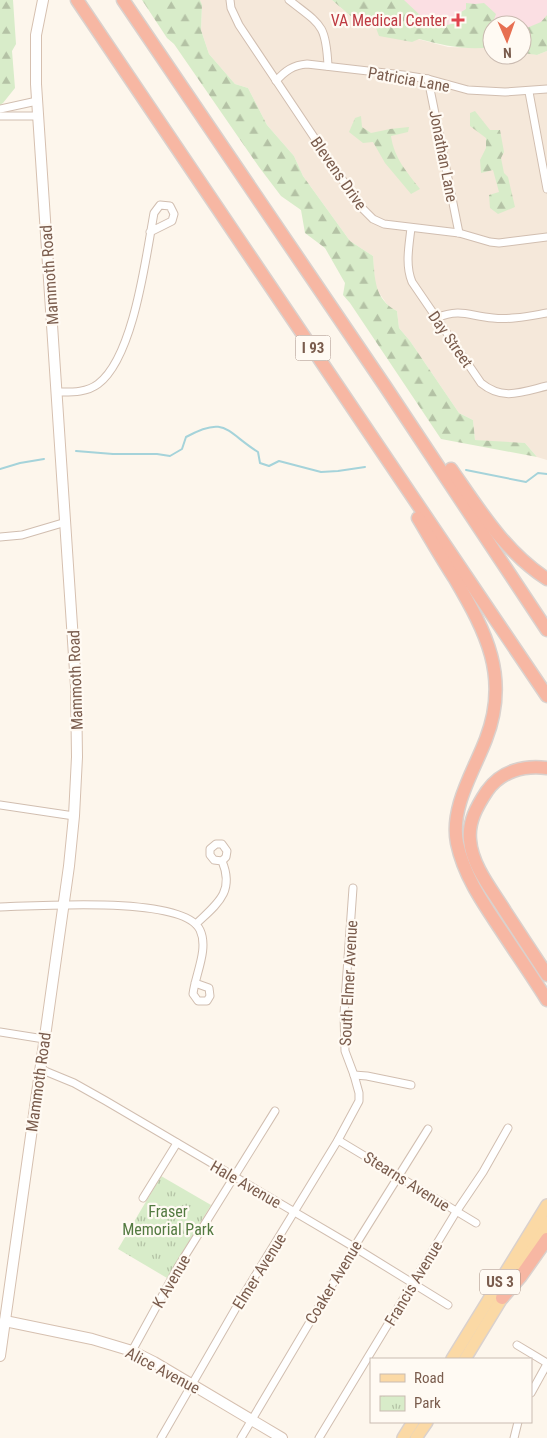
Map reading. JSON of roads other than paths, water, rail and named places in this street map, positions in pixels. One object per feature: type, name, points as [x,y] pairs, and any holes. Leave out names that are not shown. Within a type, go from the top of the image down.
[{"type":"highway","name":"I 93","points":[[77,0],[547,696]]},
{"type":"highway","name":"I 93","points":[[123,0],[385,386],[547,630]]},
{"type":"highway","points":[[385,386],[424,431],[485,519],[505,544],[531,568],[547,579]]},
{"type":"highway","points":[[398,475],[412,508],[480,625],[490,647],[493,663],[496,693],[492,722],[462,797],[458,816],[457,841],[464,870],[547,1000]]},
{"type":"highway","points":[[547,768],[534,766],[509,772],[491,785],[478,804],[471,822],[470,840],[474,858],[486,881],[547,975]]},
{"type":"highway","points":[[502,1298],[521,1276],[547,1239]]},
{"type":"main road","name":"Mammoth Road","points":[[0,1356],[64,906],[74,816],[77,757],[76,686],[35,59],[36,35],[43,0]]},
{"type":"main road","name":"US 3","points":[[453,1358],[547,1205]]},
{"type":"main road","name":"US 3","points":[[466,1358],[547,1222]]},
{"type":"main road","name":"Alice Avenue","points":[[6,1321],[92,1339],[132,1350],[282,1438]]},
{"type":"main road","points":[[403,1438],[412,1423]]},
{"type":"main road","points":[[416,1438],[426,1423]]},
{"type":"street","name":"Blevens Drive","points":[[230,0],[236,20],[276,81],[364,211],[378,222],[411,228],[459,233],[499,243],[547,236]]},
{"type":"street","points":[[289,0],[315,20],[322,29],[326,42],[328,66]]},
{"type":"street","name":"Patricia Lane","points":[[276,81],[286,70],[300,64],[428,79],[468,90],[505,92],[547,90]]},
{"type":"street","name":"Jonathan Lane","points":[[428,79],[459,233]]},
{"type":"street","points":[[529,92],[547,189]]},
{"type":"street","points":[[0,110],[37,101]]},
{"type":"street","points":[[0,116],[38,116]]},
{"type":"street","name":"Day Street","points":[[411,228],[407,262],[408,273],[412,282],[481,383],[497,393],[509,394],[547,386]]},
{"type":"street","points":[[57,392],[82,391],[91,388],[106,376],[118,358],[130,326],[138,295],[150,232]]},
{"type":"street","points":[[436,318],[446,314],[462,312],[506,319],[547,312]]},
{"type":"street","points":[[0,537],[22,535],[66,522]]},
{"type":"street","points":[[0,805],[74,816]]},
{"type":"street","points":[[196,924],[216,905],[224,893],[228,877],[222,861]]},
{"type":"street","name":"South Elmer Avenue","points":[[353,888],[344,1014],[344,1051],[354,1075]]},
{"type":"street","points":[[0,907],[101,904],[138,906],[180,916],[196,924],[200,929],[203,940],[196,983]]},
{"type":"street","points":[[0,1032],[44,1038]]},
{"type":"street","name":"Hale Avenue","points":[[40,1069],[74,1083],[354,1247],[448,1305]]},
{"type":"street","points":[[354,1075],[411,1085]]},
{"type":"street","name":"Elmer Avenue","points":[[161,1438],[191,1384],[338,1140],[359,1101],[359,1093],[354,1075]]},
{"type":"street","name":"K Avenue","points":[[132,1350],[183,1259],[275,1111]]},
{"type":"street","name":"Francis Avenue","points":[[320,1438],[412,1283],[483,1172],[508,1128]]},
{"type":"street","name":"Coaker Avenue","points":[[241,1438],[354,1247],[428,1129]]},
{"type":"street","name":"Stearns Avenue","points":[[338,1140],[456,1212],[476,1222]]},
{"type":"street","points":[[144,1198],[177,1143]]},
{"type":"street","points":[[517,1345],[547,1364],[532,1391]]},
{"type":"street","points":[[514,1438],[518,1423]]},
{"type":"waterway","points":[[76,451],[170,456],[182,449],[186,437],[210,427],[218,427],[232,433],[258,452],[260,463],[269,466],[279,461],[321,472],[365,467]]},
{"type":"waterway","points":[[0,469],[44,459]]},
{"type":"waterway","points":[[466,470],[526,482],[538,473],[547,474]]},
{"type":"place","name":"VA Medical Center","points":[[458,20]]},
{"type":"park label","name":"Fraser Memorial Park","points":[[168,1220]]}]
